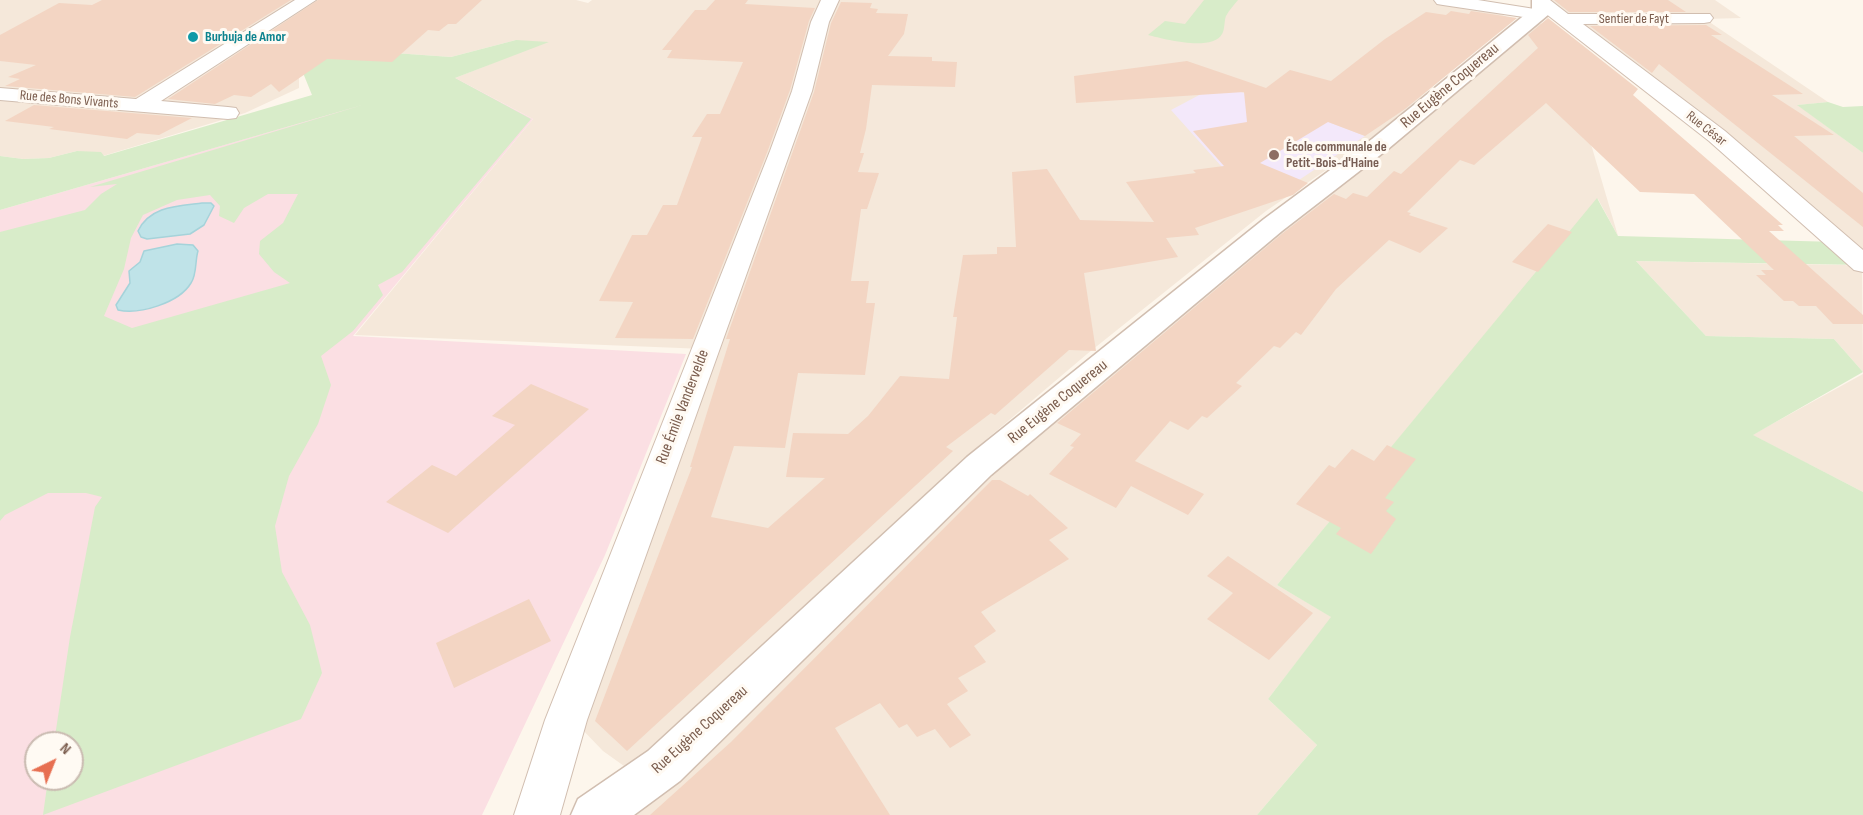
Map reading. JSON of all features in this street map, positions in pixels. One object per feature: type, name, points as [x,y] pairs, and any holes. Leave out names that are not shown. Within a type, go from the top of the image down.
[{"type":"street","points":[[139,106],[307,0]]},
{"type":"street","name":"Rue Émile Vandervelde","points":[[537,815],[570,708],[780,151],[802,91],[820,22],[830,0]]},
{"type":"street","name":"Sentier de Fayt","points":[[1443,0],[1545,9],[1704,18]]},
{"type":"street","name":"Rue César","points":[[1545,9],[1717,136],[1863,264]]},
{"type":"street","name":"Rue Eugène Coquereau","points":[[595,815],[664,766],[979,466],[1273,225],[1380,144],[1545,9]]},
{"type":"street","name":"Rue des Bons Vivants","points":[[0,94],[228,112]]},
{"type":"shaded area","points":[[0,0],[576,0],[588,3],[592,0],[830,0],[705,349],[355,335],[533,119],[455,78],[503,59],[516,40],[451,57],[350,50],[299,63],[299,88],[245,113],[103,156],[77,151],[49,158],[23,159],[0,156]]},
{"type":"shaded area","points":[[839,0],[1439,0],[1492,10],[1511,19],[1373,138],[1266,211],[1087,354],[981,444],[660,747],[624,766],[603,751],[578,725],[590,689],[686,446],[828,23]]},
{"type":"shaded area","points":[[1549,0],[1715,0],[1741,18],[1705,19],[1828,102],[1798,105],[1863,153],[1863,264]]},
{"type":"shaded area","points":[[1527,22],[1556,25],[1618,236],[1598,199],[1277,585],[1332,617],[1268,699],[1317,745],[1257,815],[595,815],[979,466]]},
{"type":"shaded area","points":[[455,78],[533,119],[353,336],[686,354],[605,555],[482,815],[0,815],[0,210]]},
{"type":"shaded area","name":"École communale de Petit-Bois-d'Haine","points":[[1220,84],[1273,104],[1277,102],[1365,136],[1299,180],[1230,176],[1171,110]]},
{"type":"shaded area","points":[[1636,261],[1845,265],[1862,268],[1863,372],[1834,339],[1706,336]]},
{"type":"shaded area","points":[[1863,374],[1863,492],[1752,435]]},
{"type":"green space","points":[[1204,0],[1238,0],[1226,16],[1223,32],[1217,39],[1187,43],[1148,35],[1165,21],[1185,24]]},
{"type":"green space","points":[[516,40],[549,42],[455,78],[531,119],[402,272],[378,285],[383,295],[353,331],[321,356],[331,385],[318,424],[289,476],[275,526],[282,572],[310,625],[322,673],[301,719],[43,815],[46,791],[84,791],[84,731],[56,731],[70,637],[95,507],[102,497],[86,493],[48,493],[5,515],[0,521],[0,232],[85,210],[101,194],[117,184],[90,187],[366,104],[0,210],[0,156],[23,159],[49,158],[77,151],[101,152],[104,156],[312,95],[299,63],[351,50],[451,57]],"holes":[[[268,194],[298,194],[283,223],[260,241],[259,254],[274,272],[290,283],[132,328],[104,316],[124,269],[131,238],[143,215],[177,200],[210,195],[220,206],[219,216],[234,223],[244,208]]]},
{"type":"green space","points":[[1828,102],[1843,107],[1863,106],[1863,153],[1797,105]]},
{"type":"green space","points":[[1597,198],[1618,236],[1837,242],[1863,265],[1636,261],[1706,336],[1834,339],[1863,372],[1753,435],[1863,492],[1863,815],[1257,815],[1317,745],[1268,699],[1331,617],[1277,585]]},
{"type":"water","points":[[211,203],[214,206],[204,225],[190,234],[147,239],[141,237],[138,231],[150,216],[157,212]]},
{"type":"water","points":[[177,244],[193,245],[198,251],[194,276],[185,290],[158,306],[137,311],[118,310],[116,305],[130,283],[129,271],[140,262],[144,251]]},
{"type":"building","points":[[102,0],[291,0],[135,97],[5,86],[20,79],[8,77],[36,65],[0,61],[0,35],[59,3],[92,5]]},
{"type":"building","points":[[318,0],[482,0],[456,24],[448,24],[439,31],[428,30],[392,62],[327,59],[279,92],[271,84],[251,97],[234,95],[215,104],[168,99]]},
{"type":"building","points":[[715,0],[748,0],[745,4],[815,8],[809,21],[790,90],[768,150],[693,339],[615,338],[633,302],[599,301],[632,235],[647,235],[663,205],[677,205],[702,137],[692,137],[707,114],[720,114],[743,62],[667,58],[672,50],[662,50],[695,10],[706,10]]},
{"type":"building","points":[[1554,0],[1668,0],[1686,12],[1569,12]]},
{"type":"building","points":[[841,2],[872,3],[870,8],[878,9],[876,13],[908,14],[904,34],[888,56],[932,57],[932,61],[957,62],[955,87],[872,85],[860,153],[864,153],[858,172],[879,173],[867,209],[861,209],[851,281],[869,281],[866,303],[875,303],[865,375],[798,373],[785,448],[734,446],[711,517],[768,528],[825,478],[786,477],[793,433],[848,434],[868,416],[900,376],[949,379],[957,317],[953,317],[963,255],[997,254],[997,247],[1016,247],[1012,172],[1047,169],[1080,220],[1154,222],[1126,182],[1196,173],[1193,170],[1224,166],[1193,131],[1247,122],[1244,92],[1076,103],[1074,76],[1187,61],[1266,88],[1290,70],[1331,81],[1385,39],[1426,12],[1446,15],[1451,11],[1469,14],[1471,11],[1517,18],[1405,109],[1365,136],[1328,122],[1260,163],[1308,183],[1293,195],[1195,228],[1199,235],[1166,238],[1178,257],[1084,273],[1096,351],[1069,350],[995,415],[991,413],[946,447],[953,451],[627,751],[595,721],[692,467],[690,467],[730,339],[726,339],[814,92],[831,23]]},
{"type":"building","points":[[1548,18],[1638,89],[1633,95],[1783,225],[1778,225],[1784,231],[1769,231],[1863,315],[1863,324],[1833,324],[1816,306],[1799,306],[1793,301],[1784,301],[1756,275],[1766,275],[1761,270],[1774,270],[1694,194],[1640,192],[1546,103],[1474,165],[1460,160],[1407,212],[1411,213],[1409,215],[1448,228],[1420,253],[1389,240],[1336,289],[1301,335],[1296,332],[1280,348],[1274,346],[1236,383],[1242,386],[1207,418],[1202,416],[1188,430],[1170,421],[1135,461],[1204,494],[1188,515],[1131,486],[1116,508],[1049,474],[1074,447],[1070,446],[1081,434],[1057,423],[1283,233],[1334,194],[1346,199],[1353,193],[1367,197],[1394,171],[1401,174],[1538,48],[1528,35]]},
{"type":"building","points":[[1706,25],[1722,35],[1711,35],[1803,94],[1772,95],[1834,135],[1794,136],[1863,193],[1863,227],[1659,64],[1652,73],[1590,26]]},
{"type":"building","points":[[34,105],[192,118],[159,135],[137,133],[127,139],[5,121]]},
{"type":"building","points":[[1548,224],[1572,232],[1538,272],[1512,262]]},
{"type":"building","points":[[531,384],[589,409],[448,533],[386,502],[432,465],[456,476],[515,425],[492,416]]},
{"type":"building","points":[[1387,445],[1416,459],[1385,498],[1394,502],[1386,511],[1396,519],[1371,554],[1336,534],[1341,528],[1296,504],[1329,465],[1335,468],[1352,449],[1374,461]]},
{"type":"building","points":[[992,480],[1000,480],[1028,496],[1030,494],[1068,528],[1049,540],[1069,559],[981,612],[996,631],[974,646],[986,662],[958,678],[968,691],[947,704],[971,735],[950,748],[935,729],[917,737],[907,724],[899,728],[880,703],[835,728],[890,815],[650,815],[731,742]]},
{"type":"building","points":[[1228,556],[1313,613],[1269,660],[1207,619],[1233,593],[1207,576]]},
{"type":"building","points":[[529,599],[551,641],[454,688],[436,643]]},
{"type":"place","name":"Burbuja de Amor","points":[[193,37]]},
{"type":"place","name":"École communale de Petit-Bois-d'Haine","points":[[1274,155]]}]
